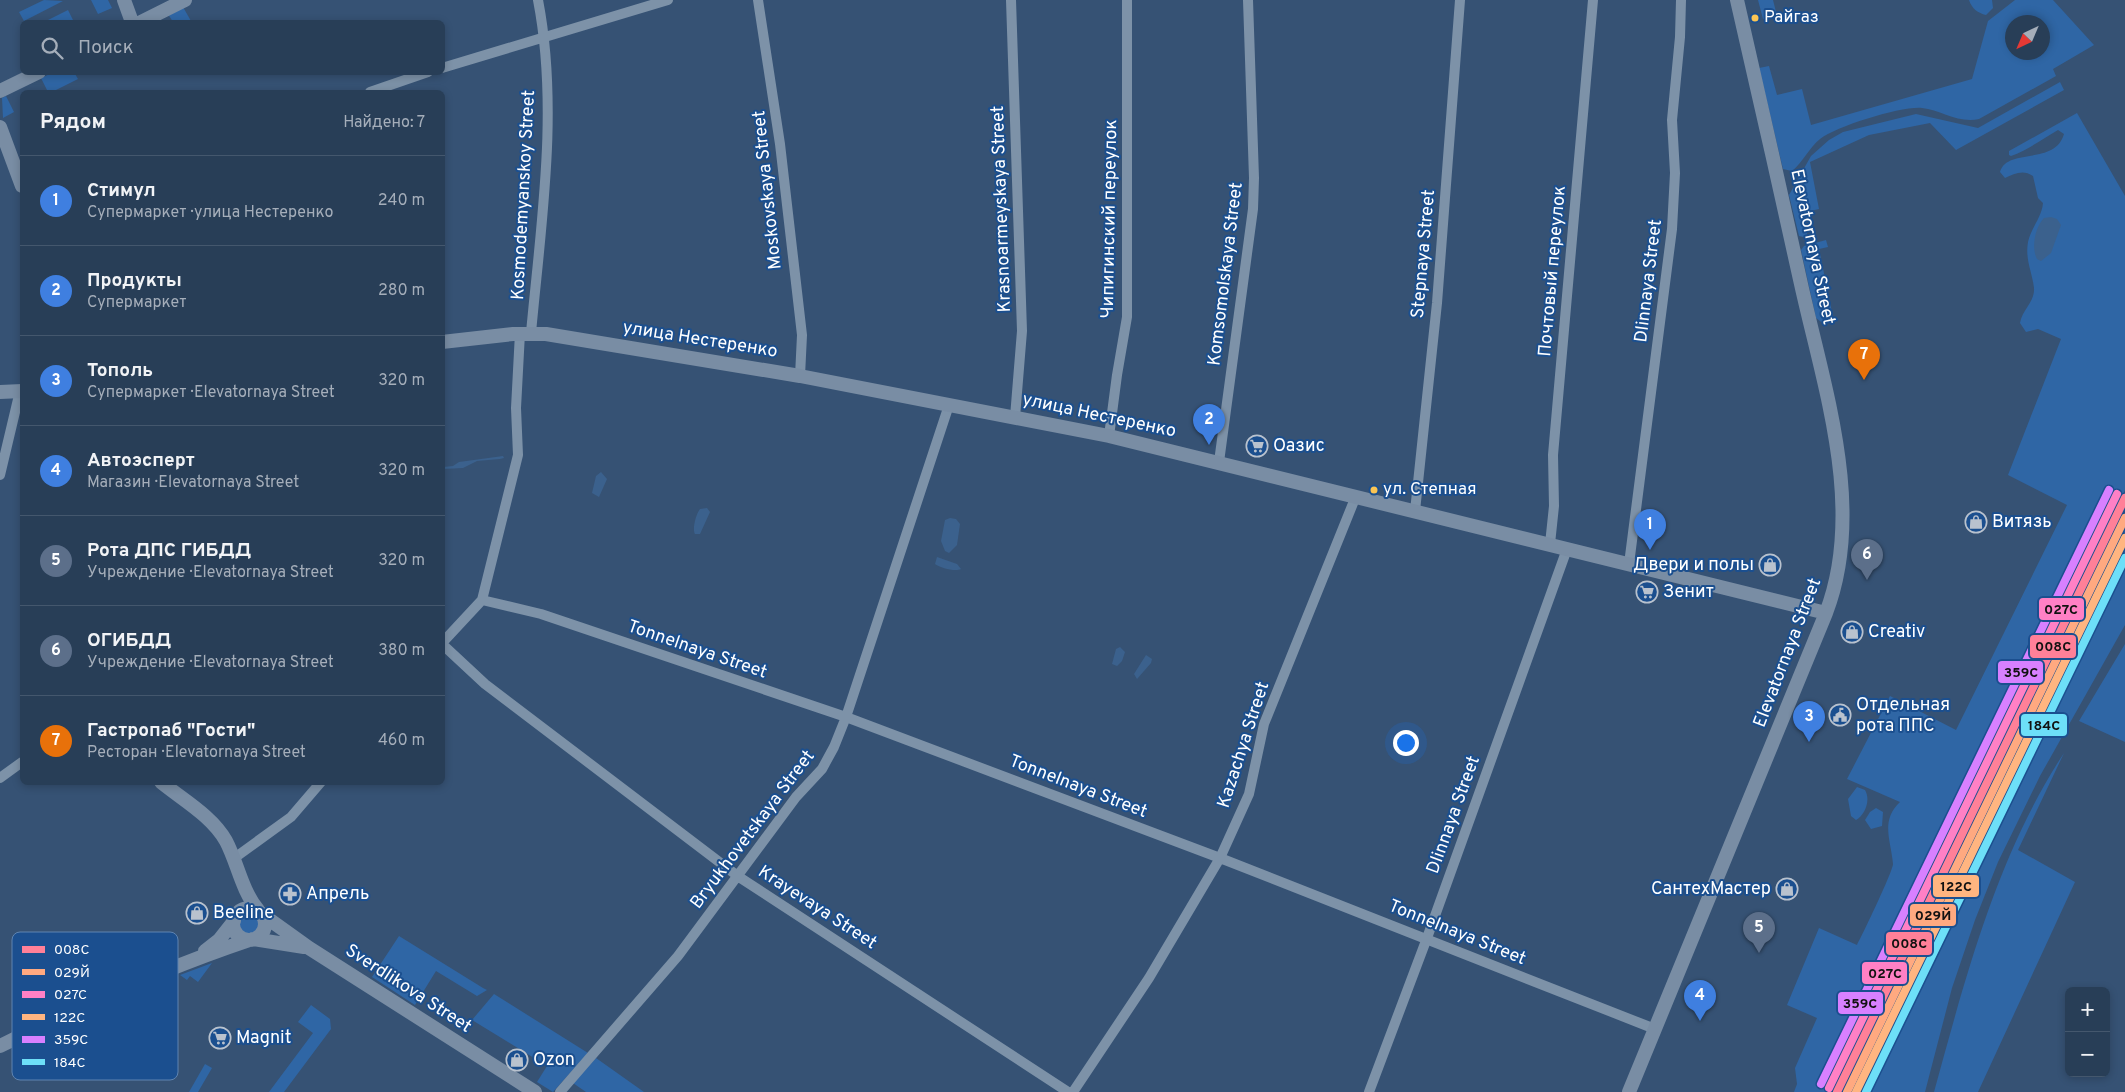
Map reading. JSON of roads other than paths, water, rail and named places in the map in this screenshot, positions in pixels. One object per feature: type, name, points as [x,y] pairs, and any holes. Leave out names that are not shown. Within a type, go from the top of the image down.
[{"type":"street","points":[[124,0],[131,20]]},
{"type":"street","points":[[145,20],[185,0]]},
{"type":"street","name":"Kosmodemyanskoy Street","points":[[445,641],[482,600],[518,455],[516,408],[546,152],[545,36],[538,0]]},
{"type":"street","points":[[445,67],[668,0]]},
{"type":"street","name":"Moskovskaya Street","points":[[758,0],[780,144],[802,335],[800,376]]},
{"type":"street","name":"Krasnoarmeyskaya Street","points":[[1011,0],[1022,331],[1015,417]]},
{"type":"street","name":"Чипигинский переулок","points":[[1109,436],[1116,374],[1127,317],[1127,0]]},
{"type":"street","name":"Komsomolskaya Street","points":[[1219,462],[1254,194],[1248,0]]},
{"type":"street","name":"Stepnaya Street","points":[[1415,511],[1437,303],[1460,0]]},
{"type":"street","name":"Почтовый переулок","points":[[1550,544],[1554,506],[1553,455],[1593,0]]},
{"type":"street","name":"Dlinnaya Street","points":[[1629,564],[1672,229],[1675,173],[1672,120],[1680,37],[1681,0]]},
{"type":"street","name":"Elevatornaya Street","points":[[1629,1092],[1826,613],[1837,580],[1842,547],[1843,512],[1837,458],[1783,200],[1737,0]]},
{"type":"street","points":[[0,91],[32,75]]},
{"type":"street","points":[[376,90],[419,75]]},
{"type":"street","points":[[0,127],[20,181]]},
{"type":"street","name":"улица Нестеренко","points":[[445,342],[526,333],[800,376],[1015,417],[1109,436],[1219,462],[1826,613]]},
{"type":"street","points":[[0,392],[20,391]]},
{"type":"street","points":[[0,474],[20,395]]},
{"type":"street","name":"Bryukhovetskaya Street","points":[[560,1092],[678,956],[739,877],[796,797],[826,764],[846,717],[949,405]]},
{"type":"street","name":"Kazachya Street","points":[[1073,1092],[1149,978],[1220,858],[1249,794],[1264,724],[1356,496]]},
{"type":"street","name":"Dlinnaya Street","points":[[1369,1092],[1427,938],[1567,549]]},
{"type":"street","name":"Tonnelnaya Street","points":[[482,600],[541,614],[846,717],[1220,858],[1655,1029]]},
{"type":"street","name":"Krayevaya Street","points":[[445,647],[485,684],[739,877],[1068,1092]]},
{"type":"street","points":[[0,778],[20,763]]},
{"type":"street","name":"Sverdlikova Street","points":[[165,785],[216,827],[234,863],[244,890],[260,912],[309,948],[535,1092]]},
{"type":"street","points":[[309,948],[251,940],[241,937],[236,933],[234,919],[237,896],[234,863],[291,817],[318,785]]},
{"type":"street","points":[[178,965],[261,935],[264,930],[265,920],[260,912],[246,908],[240,910],[219,940],[191,960]]},
{"type":"street","points":[[0,1046],[12,1040]]},
{"type":"place","name":"Райгаз","points":[[1755,18]]},
{"type":"place","name":"Гастропаб \"Гости\"","points":[[1864,380]]},
{"type":"place","name":"Продукты","points":[[1209,445]]},
{"type":"place","name":"Оазис","points":[[1257,446]]},
{"type":"place","name":"ул. Степная","points":[[1374,490]]},
{"type":"place","name":"Витязь","points":[[1976,522]]},
{"type":"place","name":"Стимул","points":[[1650,550]]},
{"type":"place","name":"Двери и полы","points":[[1770,565]]},
{"type":"place","name":"ОГИБДД","points":[[1867,580]]},
{"type":"place","name":"Зенит","points":[[1647,592]]},
{"type":"place","name":"Creativ","points":[[1852,632]]},
{"type":"place","name":"Отдельная рота ППС","points":[[1840,715]]},
{"type":"place","name":"Тополь","points":[[1809,742]]},
{"type":"place","name":"СантехМастер","points":[[1787,889]]},
{"type":"place","name":"Апрель","points":[[290,894]]},
{"type":"place","name":"Beeline","points":[[197,913]]},
{"type":"place","name":"Рота ДПС ГИБДД","points":[[1759,953]]},
{"type":"place","name":"Автоэсперт","points":[[1700,1021]]},
{"type":"place","name":"Magnit","points":[[220,1038]]},
{"type":"place","name":"Ozon","points":[[517,1060]]}]
